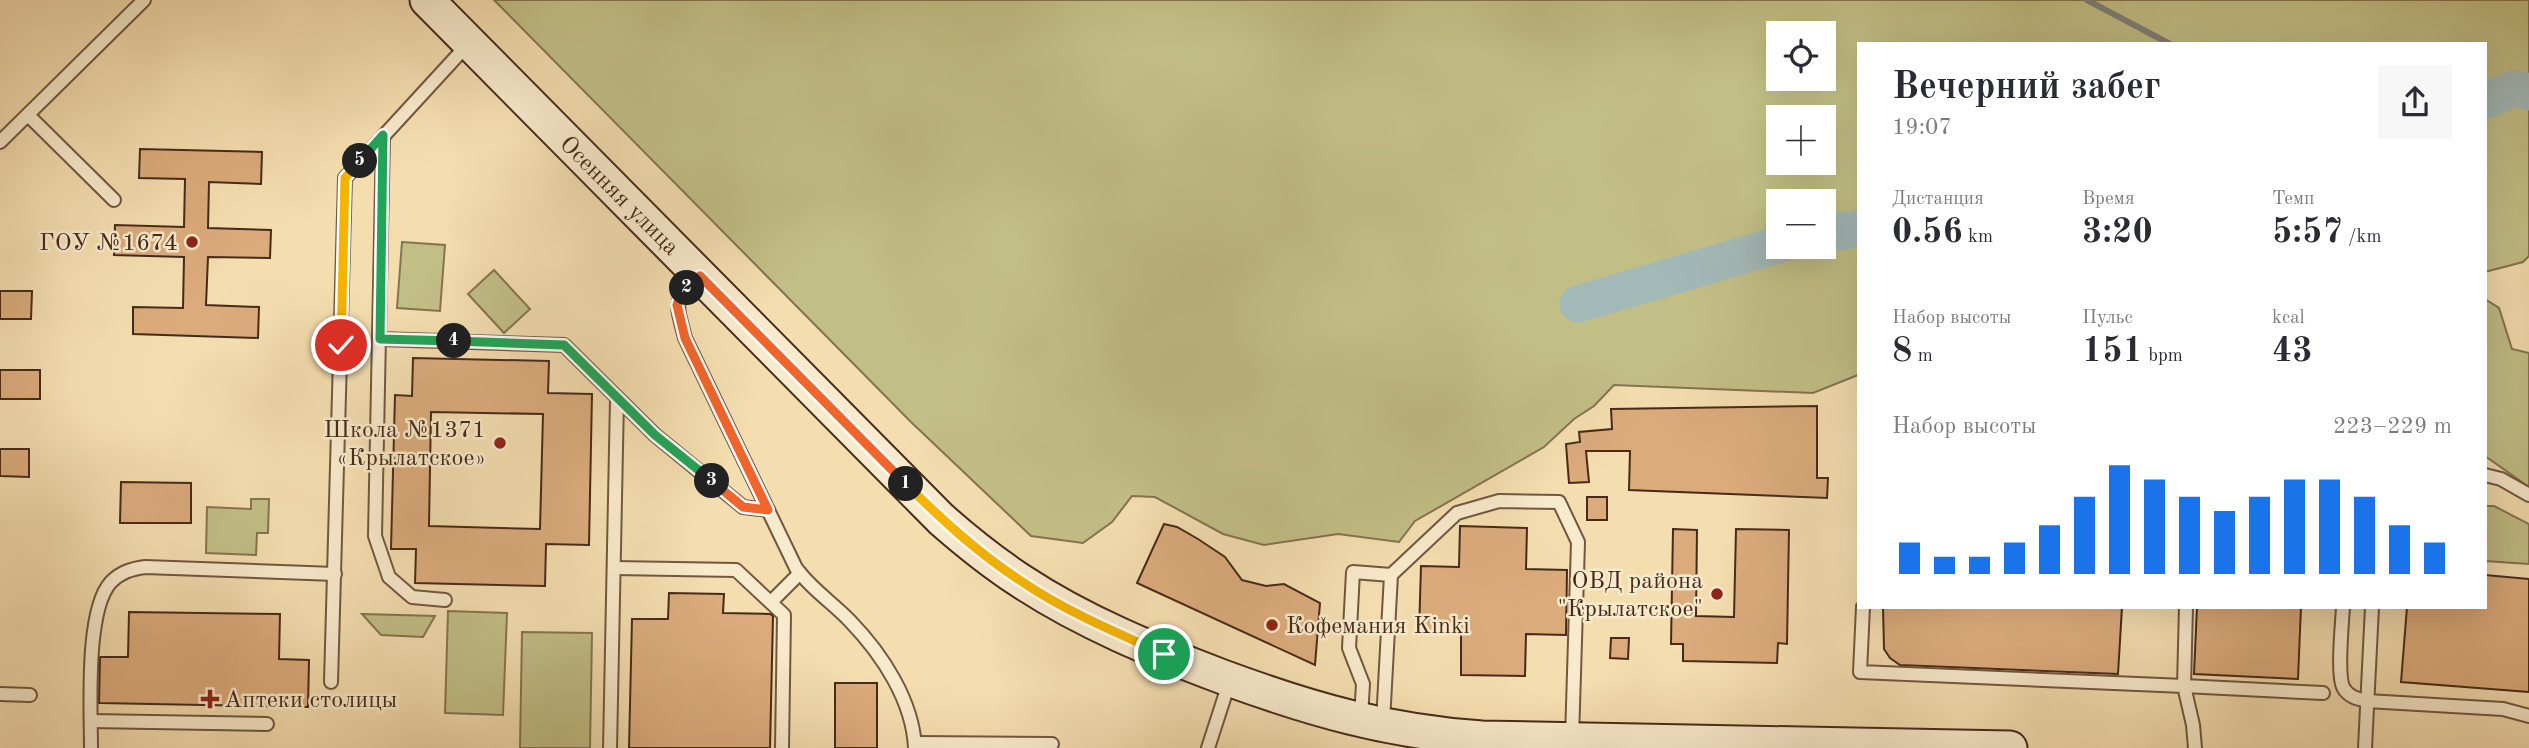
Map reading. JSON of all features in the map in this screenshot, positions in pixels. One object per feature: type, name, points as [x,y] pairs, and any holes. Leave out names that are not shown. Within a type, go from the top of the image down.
[{"type":"main road","name":"Осенняя улица","points":[[427,0],[941,519],[996,564],[1050,599],[1099,625],[1164,654],[1299,704],[1372,723],[1448,736],[1570,743],[2010,748]]},
{"type":"lane","points":[[0,142],[144,0]]},
{"type":"lane","points":[[331,682],[345,178],[469,43]]},
{"type":"lane","points":[[28,115],[114,200]]},
{"type":"lane","points":[[383,135],[374,536],[389,578],[412,597],[445,600]]},
{"type":"lane","points":[[700,276],[681,294],[677,305],[685,338],[800,573],[849,619],[874,648],[896,683],[915,730],[915,745],[1052,744]]},
{"type":"lane","points":[[380,339],[564,345],[655,435],[743,507],[768,510]]},
{"type":"lane","points":[[610,748],[617,399]]},
{"type":"lane","points":[[2487,476],[2501,479],[2529,495]]},
{"type":"lane","points":[[1372,723],[1391,575],[1457,513],[1499,501],[1559,502],[1578,542],[1570,743]]},
{"type":"lane","points":[[91,748],[94,626],[109,583],[127,570],[145,567],[335,574]]},
{"type":"lane","points":[[614,568],[736,570],[784,615],[782,748]]},
{"type":"lane","points":[[1372,723],[1363,684],[1349,648],[1353,572],[1391,575]]},
{"type":"lane","points":[[771,602],[800,573]]},
{"type":"lane","points":[[1863,609],[1860,672],[2323,692]]},
{"type":"lane","points":[[2186,609],[2183,686],[2193,725],[2195,748]]},
{"type":"lane","points":[[2343,609],[2341,674],[2344,688],[2352,697],[2367,701],[2503,709],[2529,716]]},
{"type":"lane","points":[[2365,748],[2372,609]]},
{"type":"lane","points":[[1208,748],[1230,680]]},
{"type":"lane","points":[[0,694],[30,695]]},
{"type":"lane","points":[[91,721],[267,724]]},
{"type":"shaded area","points":[[494,0],[2529,0],[2529,256],[2523,262],[2487,271],[2487,42],[1857,42],[1857,375],[1813,393],[1614,385],[1594,406],[1574,419],[1544,447],[1415,521],[1399,542],[1338,534],[1264,545],[1223,534],[1155,497],[1132,496],[1112,522],[1083,543],[1031,536],[911,422]]},
{"type":"shaded area","points":[[402,242],[445,245],[440,311],[397,308]]},
{"type":"shaded area","points":[[494,270],[530,309],[504,333],[468,294]]},
{"type":"shaded area","points":[[2487,300],[2499,308],[2512,349],[2529,353],[2529,487],[2487,457]]},
{"type":"shaded area","points":[[251,499],[269,499],[268,533],[257,533],[256,555],[206,553],[207,507],[251,509]]},
{"type":"shaded area","points":[[2487,506],[2494,506],[2529,524],[2529,564],[2487,561]]},
{"type":"shaded area","points":[[448,611],[507,613],[503,715],[445,713]]},
{"type":"shaded area","points":[[362,614],[435,616],[423,637],[381,635]]},
{"type":"shaded area","points":[[522,632],[592,633],[590,748],[520,748]]},
{"type":"building","name":"ГОУ №1674","points":[[140,149],[262,152],[261,184],[209,182],[208,228],[271,230],[270,258],[208,257],[206,305],[259,307],[258,338],[133,334],[133,307],[183,308],[184,257],[114,255],[115,225],[184,227],[185,179],[139,178]]},
{"type":"building","points":[[0,291],[32,291],[31,319],[0,319]]},
{"type":"building","points":[[413,358],[549,361],[548,393],[592,394],[589,545],[546,544],[545,586],[415,583],[416,549],[391,549],[395,395],[412,396]],"holes":[[[431,412],[543,414],[540,529],[429,526]]]},
{"type":"building","points":[[0,370],[40,370],[40,399],[0,399]]},
{"type":"building","points":[[1817,406],[1817,478],[1828,478],[1827,498],[1629,490],[1630,451],[1586,451],[1589,482],[1569,483],[1566,444],[1580,442],[1579,432],[1612,429],[1611,409]]},
{"type":"building","points":[[0,449],[29,449],[29,477],[0,476]]},
{"type":"building","points":[[121,482],[191,483],[191,523],[120,523]]},
{"type":"building","points":[[1587,497],[1607,497],[1607,520],[1587,520]]},
{"type":"building","points":[[1164,524],[1177,527],[1225,557],[1242,580],[1266,586],[1284,584],[1320,603],[1315,665],[1137,583]]},
{"type":"building","points":[[1460,526],[1527,528],[1526,569],[1567,570],[1566,635],[1526,634],[1525,676],[1461,675],[1461,634],[1419,633],[1421,566],[1459,567]]},
{"type":"building","points":[[1673,529],[1697,530],[1696,616],[1734,617],[1736,529],[1789,530],[1787,644],[1778,643],[1777,663],[1683,661],[1683,644],[1671,644]]},
{"type":"building","points":[[2487,575],[2529,579],[2529,692],[2401,682],[2407,609],[2487,609]]},
{"type":"building","points":[[669,593],[724,594],[723,613],[773,616],[770,748],[629,748],[632,619],[668,619]]},
{"type":"building","points":[[1883,609],[2122,609],[2118,674],[1900,665],[1890,658],[1884,649]]},
{"type":"building","points":[[2197,609],[2301,609],[2298,679],[2194,674]]},
{"type":"building","points":[[129,612],[280,614],[279,659],[309,660],[308,707],[99,703],[100,657],[128,657]]},
{"type":"building","points":[[1611,638],[1629,638],[1628,659],[1610,658]]},
{"type":"building","points":[[835,683],[877,683],[877,748],[835,748]]},
{"type":"waterway","points":[[2087,0],[2166,42]]},
{"type":"waterway","points":[[2487,100],[2516,88],[2529,92]]},
{"type":"waterway","points":[[1836,232],[1857,229]]},
{"type":"waterway","points":[[1578,304],[1766,249]]},
{"type":"place","name":"ГОУ №1674","points":[[192,242]]},
{"type":"place","name":"Школа №1371 «Крылатское»","points":[[500,443]]},
{"type":"place","name":"ОВД района \"Крылатское\"","points":[[1717,594]]},
{"type":"place","name":"Кофемания Kinki","points":[[1272,625]]},
{"type":"place","name":"Аптеки столицы","points":[[210,699]]},
{"type":"route","points":[[341,345],[345,178],[383,135],[380,339],[564,345],[655,435],[743,507],[768,510],[685,338],[677,305],[681,294],[700,276],[887,466],[971,545],[1050,599],[1099,625],[1164,654]]}]
